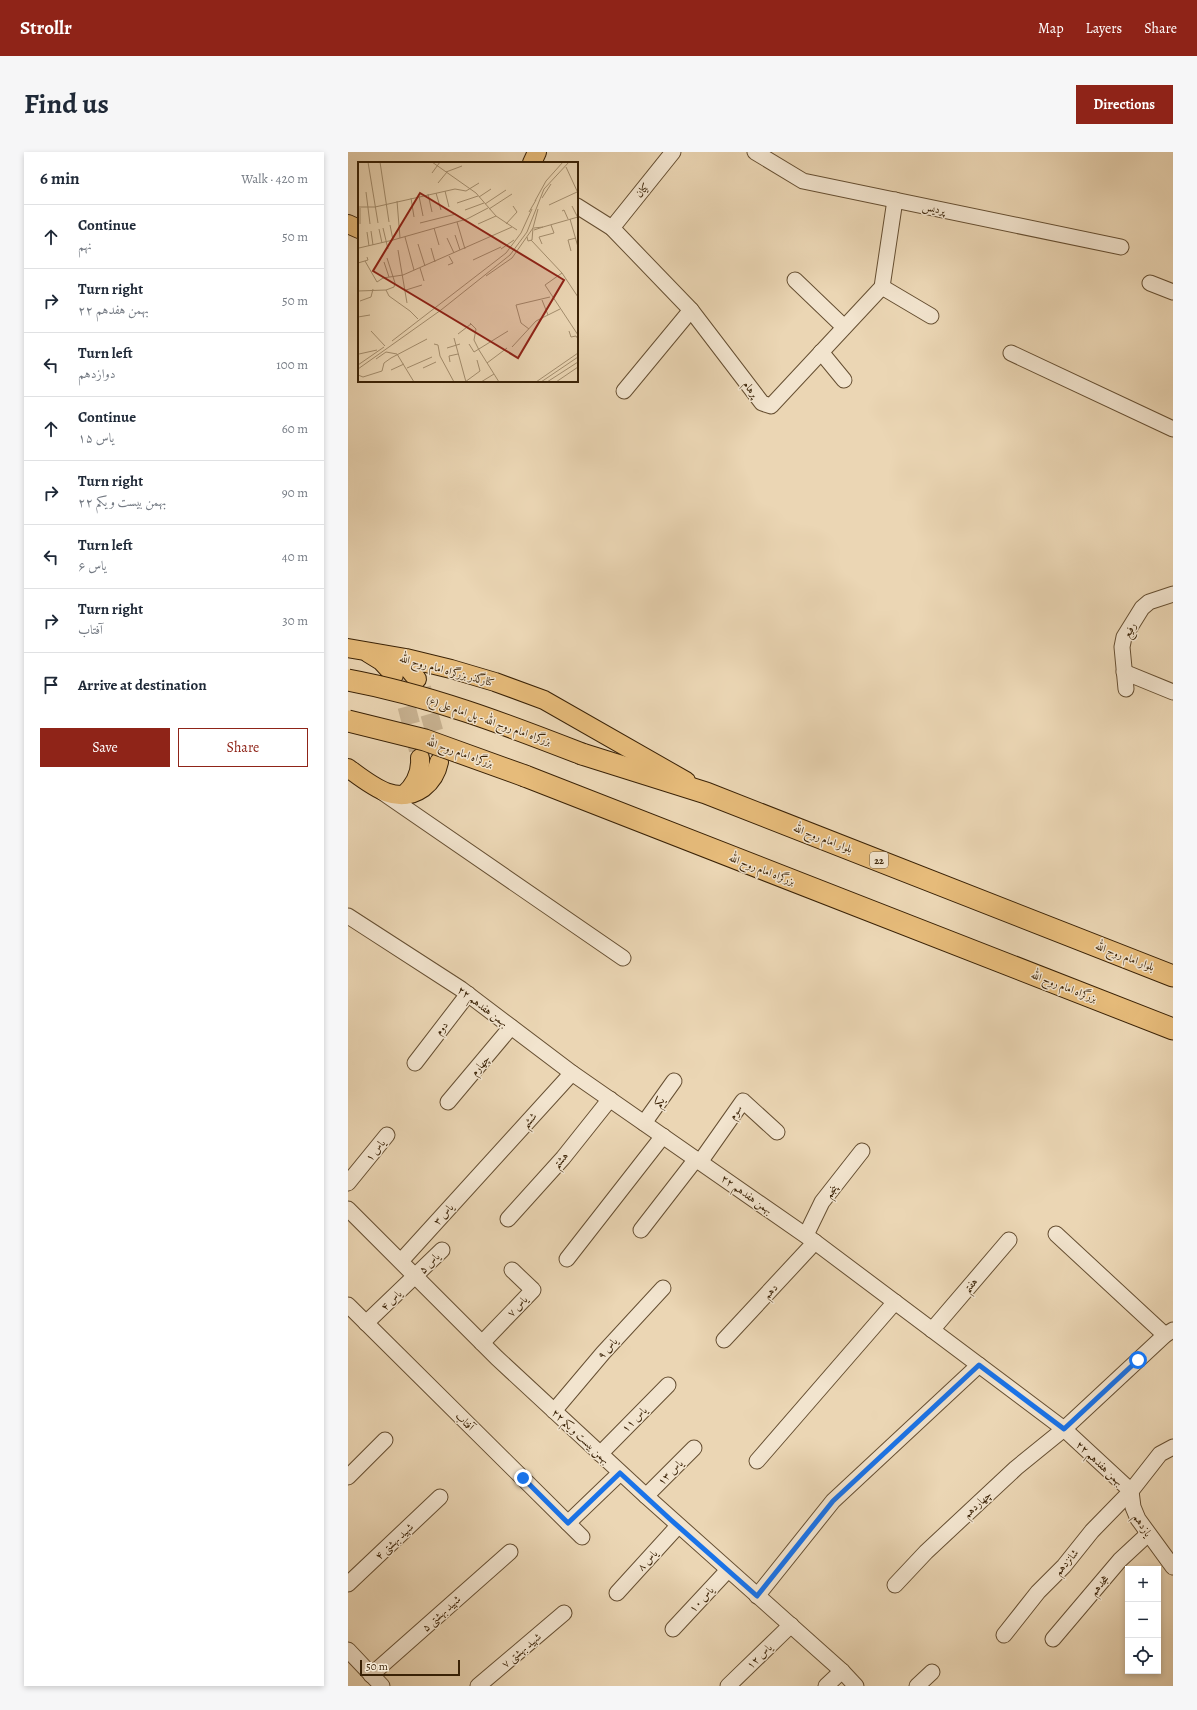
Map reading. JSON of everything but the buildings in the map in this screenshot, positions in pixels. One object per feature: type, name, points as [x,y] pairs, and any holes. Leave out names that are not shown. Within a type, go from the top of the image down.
[{"type":"highway","name":"بزرگراه امام روح الله - پل امام علی (ع)","points":[[348,680],[401,691],[445,703],[501,722],[582,754]]},
{"type":"highway","name":"بزرگراه امام روح الله","points":[[348,721],[432,742],[525,776],[1173,1028]]},
{"type":"highway","name":"بلوار امام روح الله","points":[[582,754],[706,792],[1173,976]]},
{"type":"main road","points":[[532,162],[537,152]]},
{"type":"main road","points":[[348,224],[358,229]]},
{"type":"main road","points":[[354,649],[381,661],[394,675]]},
{"type":"main road","name":"کنارگذر بزرگراه امام روح الله","points":[[354,649],[385,654],[470,674],[544,700],[706,792]]},
{"type":"main road","points":[[385,654],[404,664],[417,679]]},
{"type":"main road","points":[[403,795],[416,780],[420,768],[420,758]]},
{"type":"main road","points":[[348,768],[378,789],[390,794],[403,795],[416,792],[427,785],[437,772],[439,762]]},
{"type":"street","name":"کیان","points":[[612,228],[673,152]]},
{"type":"street","name":"پردیس","points":[[755,152],[803,181],[1121,247]]},
{"type":"street","points":[[895,200],[882,286],[931,316]]},
{"type":"street","name":"پرهام","points":[[578,207],[612,228],[691,310],[762,403],[771,406],[882,286]]},
{"type":"street","points":[[794,280],[844,327]]},
{"type":"street","points":[[1150,283],[1173,292]]},
{"type":"street","points":[[624,391],[691,310]]},
{"type":"street","points":[[821,352],[844,380]]},
{"type":"street","points":[[1011,353],[1173,429]]},
{"type":"street","name":"رفیع","points":[[1126,689],[1122,647],[1124,636],[1142,608],[1149,602],[1173,594]]},
{"type":"street","points":[[1124,672],[1173,692]]},
{"type":"street","points":[[378,789],[623,958]]},
{"type":"street","name":"۲۲ بهمن هفدهم","points":[[348,916],[468,994],[572,1073],[811,1239],[1064,1429],[1131,1491]]},
{"type":"street","name":"دوم","points":[[415,1063],[468,994]]},
{"type":"street","name":"چهارم","points":[[448,1102],[511,1027]]},
{"type":"street","name":"ششم","points":[[486,1167],[572,1073]]},
{"type":"street","name":"یکم","points":[[644,1123],[674,1081]]},
{"type":"street","name":"هشتم","points":[[508,1218],[563,1158],[610,1099]]},
{"type":"street","name":"سوم","points":[[698,1161],[742,1101],[777,1132]]},
{"type":"street","name":"یاس ۱","points":[[348,1183],[387,1135]]},
{"type":"street","points":[[567,1259],[663,1136]]},
{"type":"street","name":"پنجم","points":[[811,1239],[822,1202],[862,1151]]},
{"type":"street","points":[[641,1230],[698,1161]]},
{"type":"street","name":"یاس ۳","points":[[401,1261],[486,1167]]},
{"type":"street","name":"۲۲ بهمن بیست و یکم","points":[[351,1217],[401,1261],[482,1343],[620,1473],[842,1671],[856,1686]]},
{"type":"street","points":[[1056,1234],[1169,1332]]},
{"type":"street","name":"دهم","points":[[724,1340],[811,1239]]},
{"type":"street","name":"هفتم","points":[[932,1330],[1009,1240]]},
{"type":"street","name":"یاس ۵","points":[[416,1276],[442,1250]]},
{"type":"street","name":"یاس ۷","points":[[482,1343],[533,1290],[512,1270]]},
{"type":"street","name":"یاس ۴","points":[[366,1323],[416,1276]]},
{"type":"street","name":"یاس ۹","points":[[554,1411],[603,1353],[663,1288]]},
{"type":"street","points":[[757,1461],[895,1302]]},
{"type":"street","name":"آفتاب","points":[[348,1305],[582,1537]]},
{"type":"street","name":"چهاردهم","points":[[895,1585],[926,1552],[1016,1468],[1064,1429],[1169,1332]]},
{"type":"street","points":[[757,1596],[833,1501],[979,1365]]},
{"type":"street","name":"یاس ۱۱","points":[[600,1454],[668,1385]]},
{"type":"street","points":[[348,1478],[385,1440]]},
{"type":"street","points":[[1131,1491],[1160,1454],[1173,1447]]},
{"type":"street","name":"یاس ۱۳","points":[[646,1496],[694,1448]]},
{"type":"street","points":[[568,1523],[620,1473]]},
{"type":"street","name":"یازدهم","points":[[1131,1491],[1133,1507],[1138,1519],[1173,1567]]},
{"type":"street","name":"شانزدهم","points":[[1004,1636],[1038,1592],[1064,1566],[1092,1531],[1131,1491]]},
{"type":"street","name":"شهید بهشتی ۴","points":[[348,1584],[440,1497]]},
{"type":"street","name":"یاس ۸","points":[[616,1593],[678,1526]]},
{"type":"street","name":"هجدهم","points":[[1053,1639],[1120,1560],[1148,1534]]},
{"type":"street","name":"شهید بهشتی ۵","points":[[377,1681],[510,1552]]},
{"type":"street","name":"یاس ۱۰","points":[[673,1628],[728,1570]]},
{"type":"street","name":"شهید بهشتی ۷","points":[[478,1686],[564,1613]]},
{"type":"street","name":"یاس ۱۲","points":[[728,1686],[791,1625]]},
{"type":"street","points":[[348,1650],[377,1681]]},
{"type":"street","points":[[826,1686],[842,1671]]},
{"type":"street","points":[[917,1686],[932,1672]]},
{"type":"tunnel","points":[[398,681],[403,693],[420,758]]},
{"type":"tunnel","points":[[422,688],[440,756]]},
{"type":"route","points":[[523,1478],[568,1523],[620,1473],[757,1596],[833,1501],[979,1365],[1064,1429],[1138,1360]]}]
